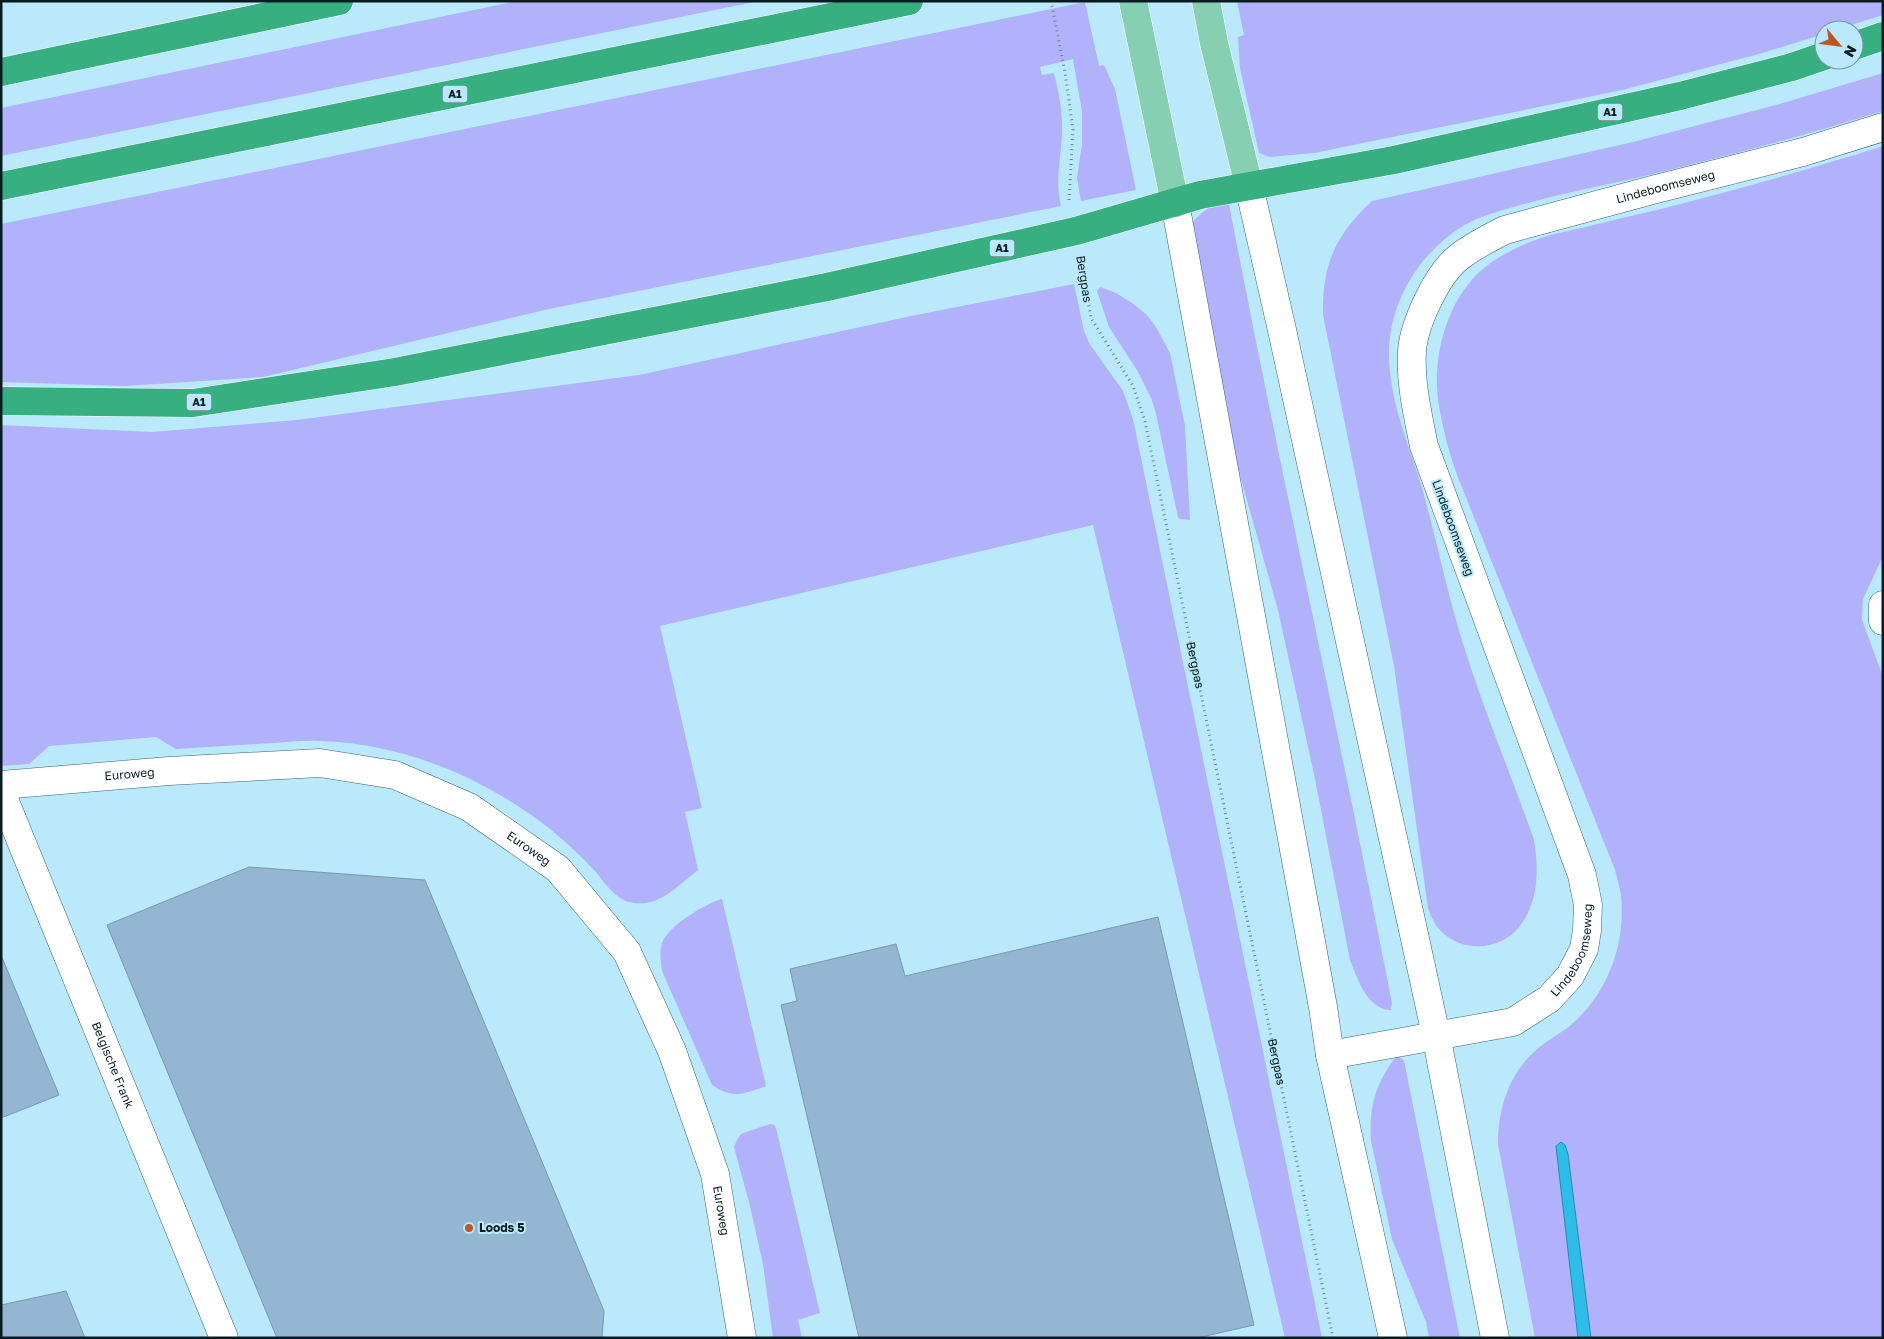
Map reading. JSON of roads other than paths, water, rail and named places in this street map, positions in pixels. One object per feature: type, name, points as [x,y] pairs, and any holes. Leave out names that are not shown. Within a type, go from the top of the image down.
[{"type":"highway","points":[[1,72],[339,1]]},
{"type":"highway","name":"A1","points":[[1,186],[909,1]]},
{"type":"highway","points":[[1864,43],[1883,36]]},
{"type":"highway","name":"A1","points":[[1,401],[193,403],[394,372],[827,287],[1076,231],[1200,195],[1394,160],[1727,84],[1814,59]]},
{"type":"main road","points":[[1134,1],[1175,203]]},
{"type":"main road","points":[[1206,1],[1249,186]]},
{"type":"street","name":"Lindeboomseweg","points":[[1330,1055],[1513,1022],[1549,999],[1570,976],[1584,949],[1587,930],[1588,905],[1582,875],[1424,446],[1416,406],[1412,353],[1414,335],[1429,298],[1445,272],[1457,258],[1483,240],[1505,230],[1803,152],[1883,127]]},
{"type":"street","points":[[1249,186],[1436,1035],[1495,1338]]},
{"type":"street","points":[[1175,203],[1323,1007],[1330,1055],[1393,1338]]},
{"type":"street","points":[[1883,605],[1883,621]]},
{"type":"street","name":"Euroweg","points":[[1,785],[169,771],[320,763],[395,775],[469,807],[558,869],[627,952],[672,1051],[715,1174],[742,1338]]},
{"type":"street","name":"Belgische Frank","points":[[1,792],[224,1338]]},
{"type":"place","name":"Loods 5","points":[[469,1228]]}]
